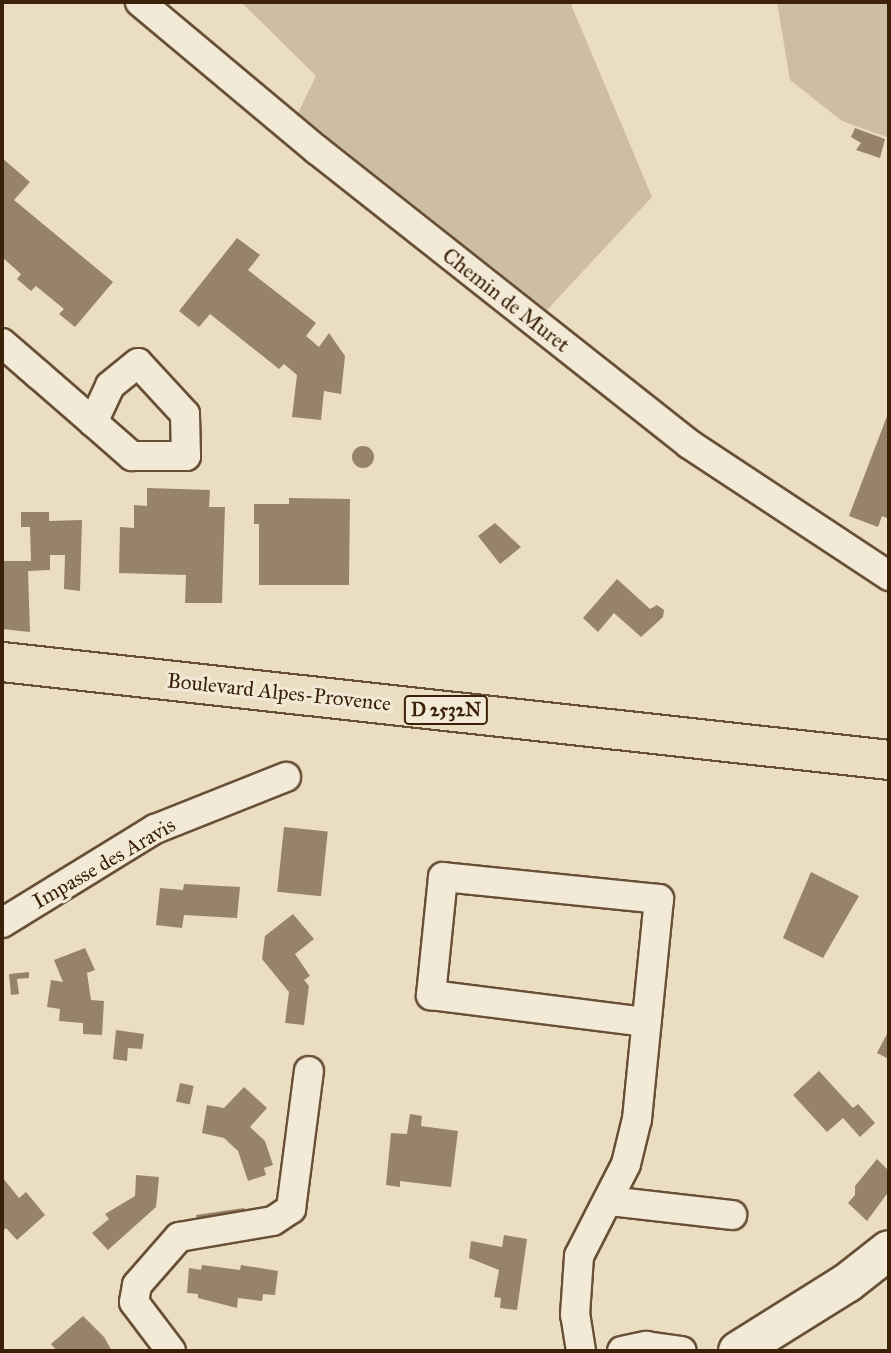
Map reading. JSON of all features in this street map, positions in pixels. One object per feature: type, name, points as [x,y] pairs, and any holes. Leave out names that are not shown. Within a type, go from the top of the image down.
[{"type":"main road","name":"Boulevard Alpes-Provence","points":[[2,662],[889,760]]},
{"type":"street","name":"Chemin de Muret","points":[[140,2],[328,159],[689,444],[889,576]]},
{"type":"street","points":[[2,343],[93,422]]},
{"type":"street","name":"Impasse des Aravis","points":[[2,923],[155,829],[286,777]]},
{"type":"street","points":[[581,1351],[575,1315],[579,1256],[626,1164],[636,1119],[659,899],[443,877],[431,995],[646,1022]]},
{"type":"street","points":[[171,1351],[134,1302],[137,1285],[179,1237],[273,1221],[290,1209],[309,1071]]},
{"type":"street","points":[[609,1201],[732,1215]]},
{"type":"street","points":[[738,1351],[847,1283],[889,1250]]},
{"type":"street","points":[[622,1351],[646,1346],[682,1351]]},
{"type":"shaded area","points":[[241,2],[570,2],[652,197],[547,310],[298,113],[316,76]]},
{"type":"shaded area","points":[[777,2],[889,2],[889,138],[842,121],[790,80]]},
{"type":"building","points":[[855,128],[885,139],[880,158],[856,150],[861,143],[851,137]]},
{"type":"building","points":[[2,158],[30,182],[14,200],[113,282],[75,327],[59,314],[64,309],[36,286],[31,291],[17,279],[21,274],[2,257]]},
{"type":"building","points":[[237,238],[260,255],[248,270],[316,323],[306,336],[319,347],[329,333],[345,356],[341,394],[324,391],[321,420],[292,417],[297,375],[284,364],[279,369],[210,314],[199,327],[179,311]]},
{"type":"building","points":[[889,411],[889,519],[882,516],[878,527],[849,516]]},
{"type":"building","points":[[363,446],[371,449],[374,457],[371,465],[363,468],[355,465],[352,457],[355,449]]},
{"type":"building","points":[[147,488],[210,490],[209,507],[225,507],[222,603],[185,603],[186,575],[119,573],[120,527],[134,528],[134,505],[147,506]]},
{"type":"building","points":[[289,498],[350,499],[349,585],[259,585],[259,524],[254,524],[254,504],[289,504]]},
{"type":"building","points":[[21,512],[49,512],[49,521],[82,520],[80,591],[64,589],[65,555],[50,555],[50,570],[28,571],[30,632],[2,629],[2,561],[31,561],[30,527],[21,527]]},
{"type":"building","points":[[495,523],[521,547],[500,564],[478,536]]},
{"type":"building","points":[[617,579],[650,609],[657,605],[664,610],[663,617],[641,637],[614,613],[598,632],[583,618]]},
{"type":"building","points":[[284,827],[328,832],[321,896],[277,892]]},
{"type":"building","points":[[811,872],[859,896],[823,958],[783,938]]},
{"type":"building","points":[[184,884],[240,887],[237,918],[184,915],[182,928],[156,925],[160,888],[183,890]]},
{"type":"building","points":[[293,914],[314,939],[295,954],[310,976],[304,980],[309,986],[304,1025],[285,1023],[289,992],[262,959],[265,936]]},
{"type":"building","points":[[85,948],[95,970],[87,973],[91,1000],[104,1001],[102,1035],[83,1034],[83,1023],[59,1021],[60,1009],[47,1007],[51,980],[63,982],[54,960]]},
{"type":"building","points":[[29,972],[29,978],[17,979],[19,994],[11,995],[9,974]]},
{"type":"building","points":[[116,1030],[144,1034],[142,1049],[128,1048],[127,1061],[113,1059]]},
{"type":"building","points":[[889,1030],[889,1059],[877,1053]]},
{"type":"building","points":[[819,1071],[853,1108],[858,1104],[875,1123],[860,1137],[843,1118],[827,1132],[793,1095]]},
{"type":"building","points":[[180,1083],[194,1086],[190,1104],[176,1102]]},
{"type":"building","points":[[244,1087],[267,1108],[250,1127],[265,1141],[273,1165],[264,1168],[266,1175],[248,1181],[238,1151],[224,1138],[202,1133],[207,1105],[224,1108]]},
{"type":"building","points":[[410,1114],[422,1116],[421,1126],[458,1131],[451,1187],[400,1181],[400,1187],[386,1185],[391,1133],[407,1134]]},
{"type":"building","points":[[877,1159],[889,1171],[889,1191],[867,1221],[848,1203],[855,1195],[855,1186]]},
{"type":"building","points":[[136,1175],[159,1177],[156,1207],[108,1250],[92,1233],[109,1219],[105,1214],[135,1196]]},
{"type":"building","points":[[2,1177],[19,1198],[26,1192],[45,1215],[17,1240],[6,1228],[2,1232]]},
{"type":"building","points":[[244,1208],[246,1220],[197,1221],[196,1215]]},
{"type":"building","points":[[504,1235],[527,1239],[517,1310],[500,1308],[501,1298],[494,1297],[499,1270],[469,1258],[471,1241],[502,1247]]},
{"type":"building","points":[[202,1265],[240,1270],[241,1265],[278,1271],[275,1295],[263,1294],[262,1301],[238,1298],[237,1308],[198,1298],[198,1294],[187,1293],[189,1268],[201,1270]]},
{"type":"building","points":[[83,1316],[104,1337],[112,1351],[57,1351],[51,1344]]}]
